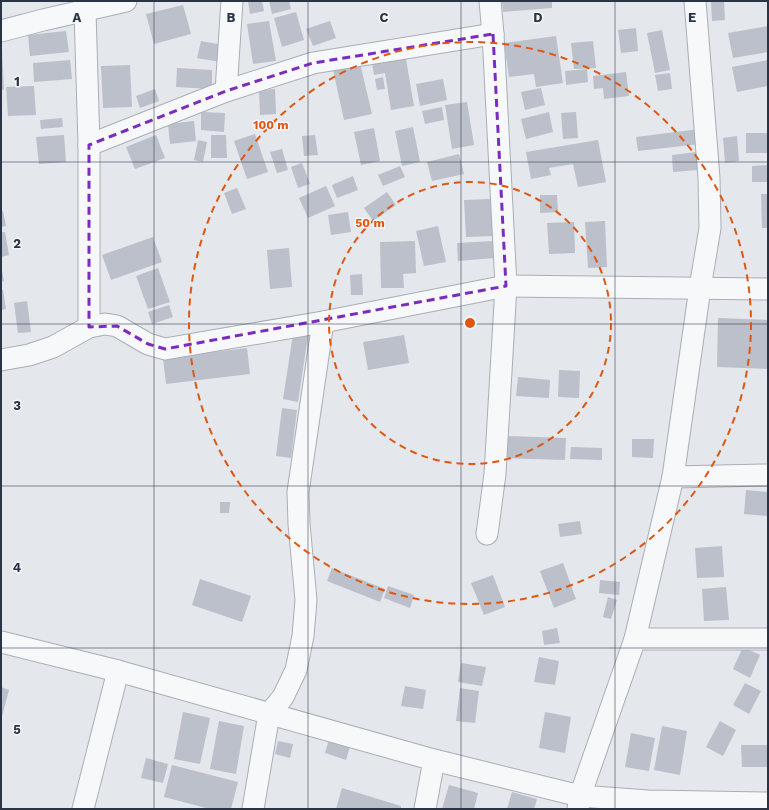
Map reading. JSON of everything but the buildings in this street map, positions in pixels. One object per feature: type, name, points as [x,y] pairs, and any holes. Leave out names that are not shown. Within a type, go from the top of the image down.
[{"type":"street","points":[[1,31],[126,1]]},
{"type":"street","points":[[226,91],[232,1]]},
{"type":"street","points":[[487,534],[495,474],[506,286],[490,1]]},
{"type":"street","points":[[579,803],[634,639],[673,477],[710,228],[709,178],[696,1]]},
{"type":"street","points":[[85,11],[90,145],[89,327]]},
{"type":"street","points":[[90,145],[226,91],[313,63],[493,34]]},
{"type":"street","points":[[1,360],[29,355],[53,347],[89,327],[105,324],[117,326],[148,344],[165,349],[323,322],[506,286],[768,289]]},
{"type":"street","points":[[253,809],[269,714],[283,697],[296,670],[303,636],[306,600],[299,524],[298,492],[323,322]]},
{"type":"street","points":[[673,477],[768,475]]},
{"type":"street","points":[[634,639],[768,639]]},
{"type":"street","points":[[1,642],[118,671],[434,760],[579,803],[648,801],[768,803]]},
{"type":"street","points":[[83,809],[118,671]]},
{"type":"street","points":[[426,809],[434,760]]},
{"type":"highlighted area","points":[[493,34],[506,286],[165,349],[148,344],[117,326],[89,327],[89,145],[226,91],[313,63]]}]
